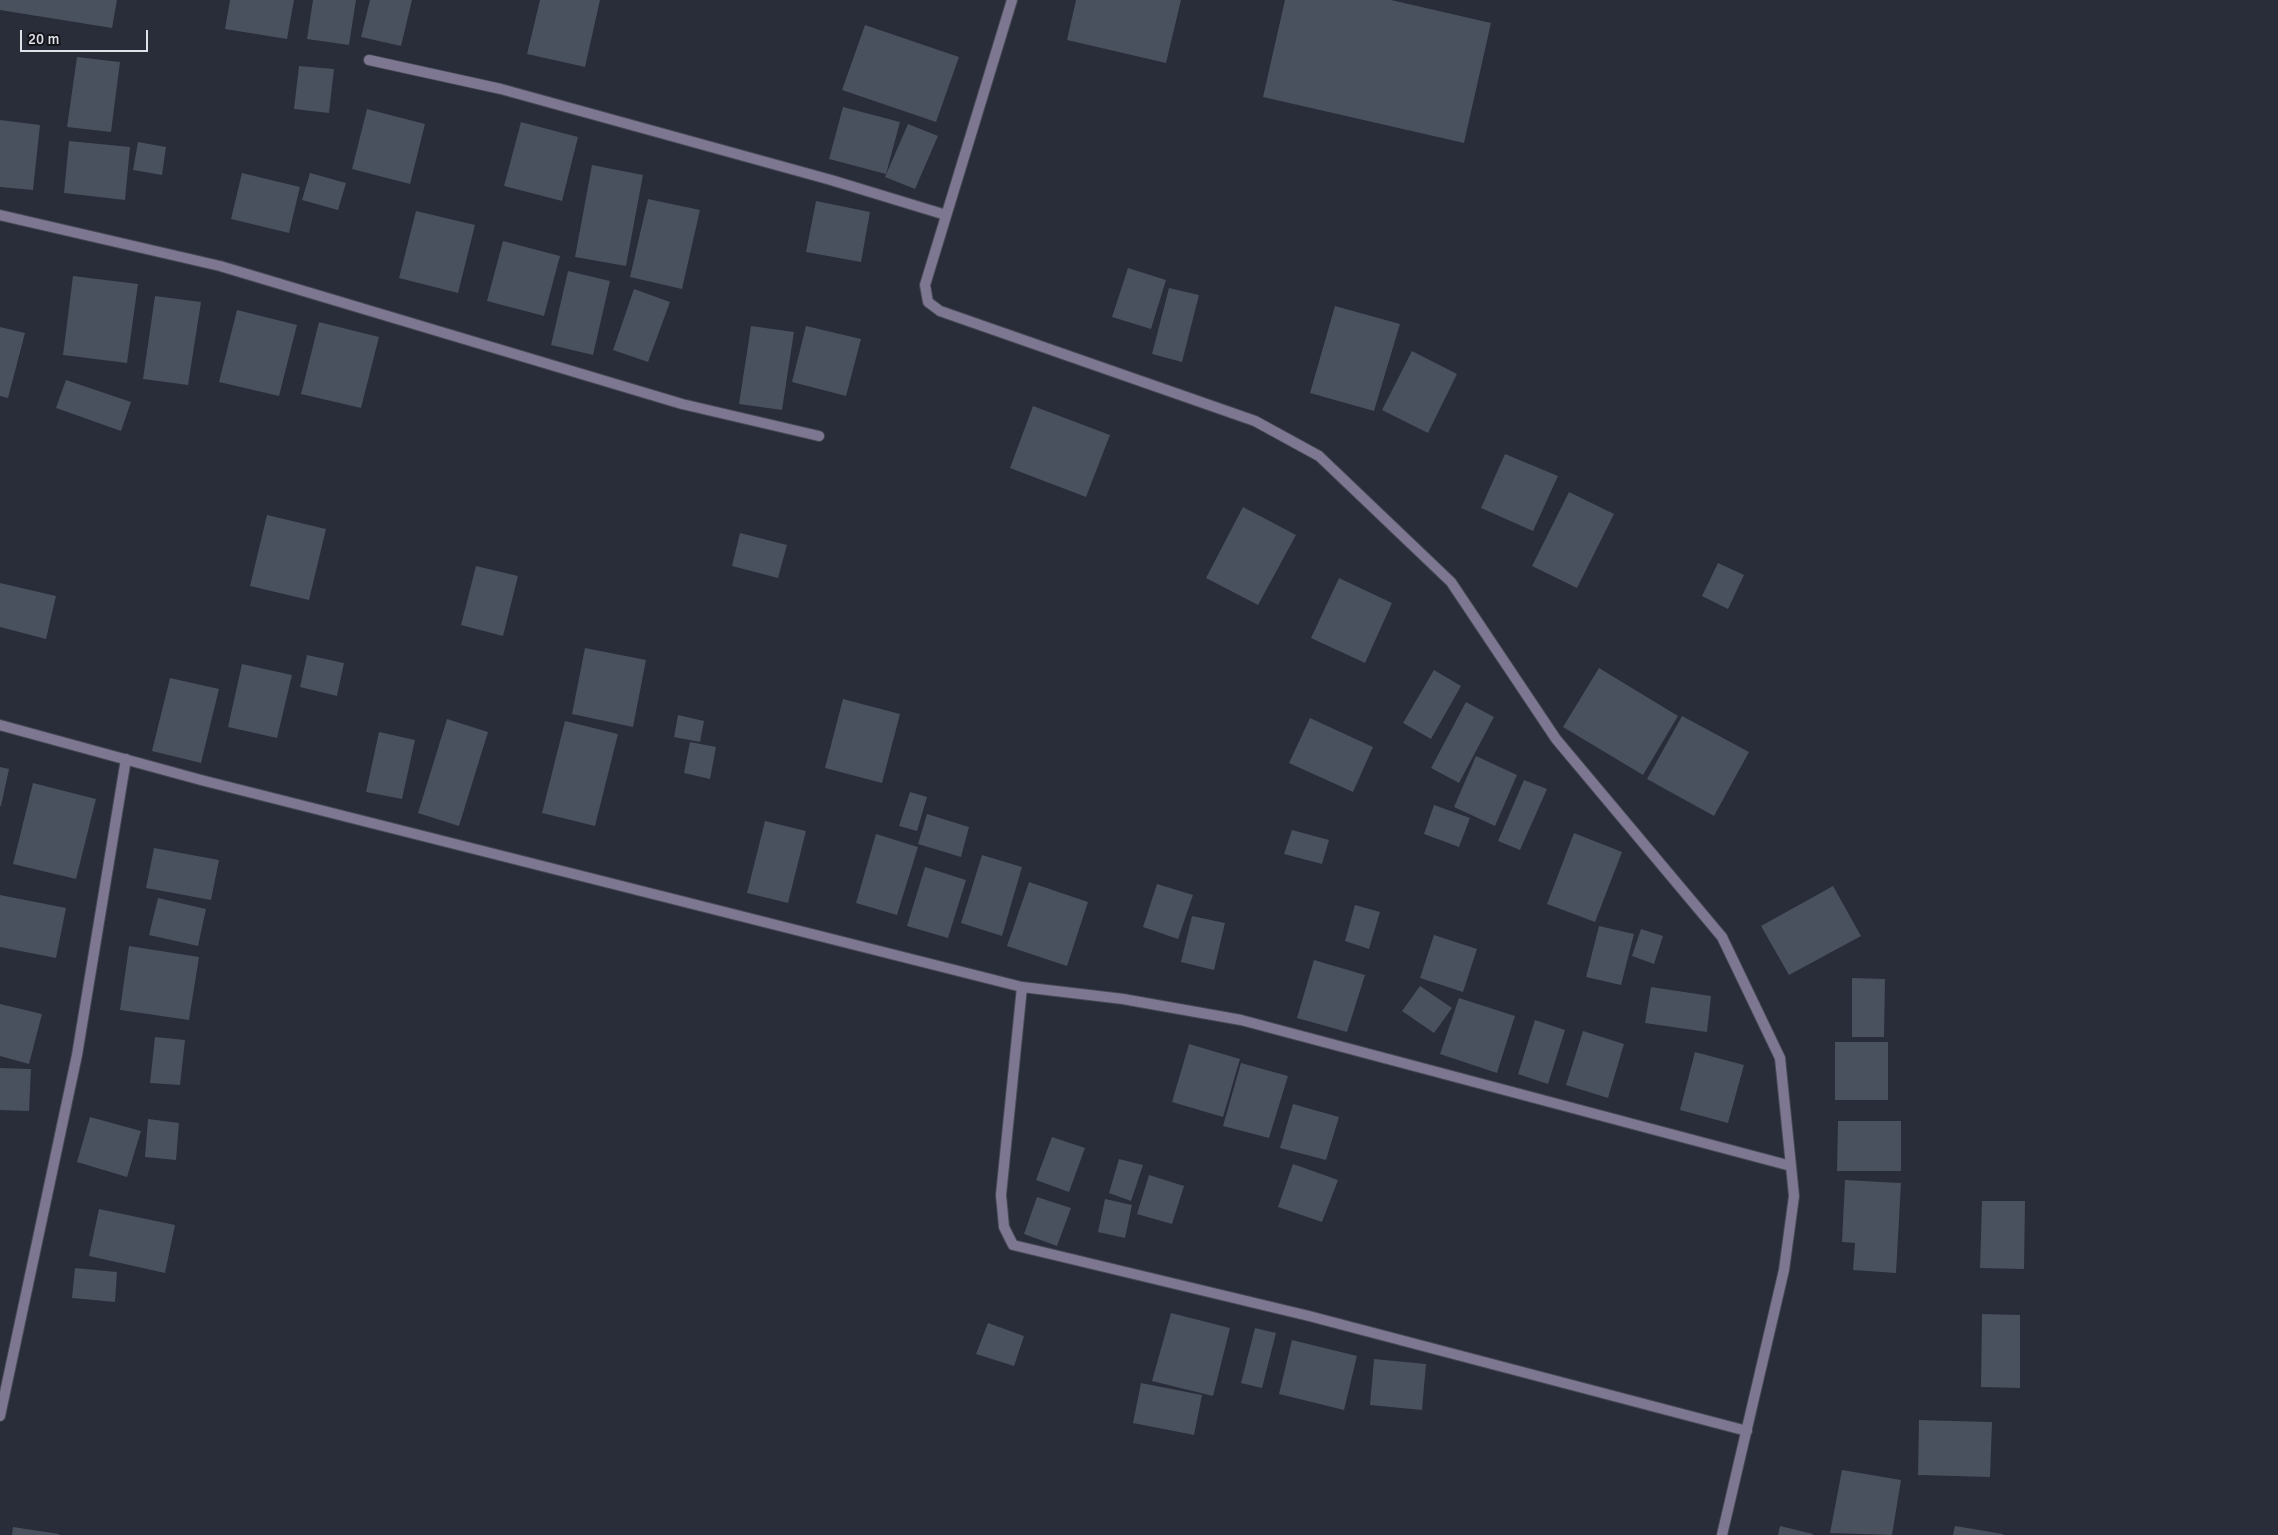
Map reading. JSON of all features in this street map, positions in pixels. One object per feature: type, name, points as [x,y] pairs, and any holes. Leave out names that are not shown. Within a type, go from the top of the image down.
[{"type":"street","points":[[1012,0],[925,286],[928,302],[940,311],[1254,421],[1319,456],[1451,582],[1556,739],[1722,937],[1780,1058],[1794,1196],[1784,1270],[1722,1535]]},
{"type":"street","points":[[369,60],[511,92],[831,180],[946,215]]},
{"type":"street","points":[[0,215],[220,266],[682,404],[819,436]]},
{"type":"street","points":[[0,725],[126,759],[1022,987],[1123,999],[1241,1020],[1791,1166]]},
{"type":"street","points":[[0,1416],[77,1055],[126,759]]},
{"type":"street","points":[[1022,987],[1001,1195],[1004,1227],[1013,1245],[1309,1316],[1747,1431]]},
{"type":"building","points":[[0,0],[117,0],[112,28],[0,10]]},
{"type":"building","points":[[230,0],[294,0],[287,39],[225,29]]},
{"type":"building","points":[[313,0],[356,0],[349,45],[307,39]]},
{"type":"building","points":[[370,0],[412,0],[401,46],[361,37]]},
{"type":"building","points":[[540,0],[600,0],[585,67],[527,54]]},
{"type":"building","points":[[1076,0],[1181,0],[1166,63],[1067,40]]},
{"type":"building","points":[[1285,0],[1391,0],[1491,23],[1464,143],[1263,97]]},
{"type":"building","points":[[865,25],[959,57],[936,122],[842,90]]},
{"type":"building","points":[[77,57],[120,62],[111,132],[67,127]]},
{"type":"building","points":[[299,66],[334,69],[329,113],[294,109]]},
{"type":"building","points":[[843,107],[900,122],[886,174],[829,159]]},
{"type":"building","points":[[367,109],[425,124],[410,184],[352,169]]},
{"type":"building","points":[[0,120],[40,125],[33,190],[0,187]]},
{"type":"building","points":[[521,122],[578,137],[562,201],[504,186]]},
{"type":"building","points":[[908,124],[938,136],[915,189],[885,177]]},
{"type":"building","points":[[69,141],[130,147],[125,200],[64,193]]},
{"type":"building","points":[[138,142],[166,147],[162,175],[133,170]]},
{"type":"building","points":[[592,165],[643,175],[626,266],[575,257]]},
{"type":"building","points":[[242,173],[300,187],[289,233],[231,219]]},
{"type":"building","points":[[310,173],[346,183],[338,210],[302,200]]},
{"type":"building","points":[[648,199],[700,210],[682,289],[630,277]]},
{"type":"building","points":[[816,201],[870,212],[861,262],[806,252]]},
{"type":"building","points":[[416,211],[475,225],[458,293],[399,278]]},
{"type":"building","points":[[503,241],[560,256],[544,316],[487,301]]},
{"type":"building","points":[[1128,268],[1166,280],[1151,329],[1112,317]]},
{"type":"building","points":[[568,271],[610,281],[593,355],[551,345]]},
{"type":"building","points":[[73,276],[138,284],[127,363],[63,355]]},
{"type":"building","points":[[1169,288],[1199,295],[1182,362],[1152,354]]},
{"type":"building","points":[[634,289],[670,302],[648,362],[613,350]]},
{"type":"building","points":[[155,296],[201,302],[188,385],[143,379]]},
{"type":"building","points":[[1335,306],[1400,324],[1374,411],[1310,393]]},
{"type":"building","points":[[237,310],[297,325],[279,396],[219,382]]},
{"type":"building","points":[[319,322],[379,337],[361,408],[301,394]]},
{"type":"building","points":[[751,326],[794,332],[782,410],[739,404]]},
{"type":"building","points":[[806,326],[861,339],[846,396],[792,382]]},
{"type":"building","points":[[0,327],[25,333],[8,398],[0,396]]},
{"type":"building","points":[[1412,351],[1457,374],[1428,433],[1382,410]]},
{"type":"building","points":[[66,380],[131,402],[121,431],[56,408]]},
{"type":"building","points":[[1033,406],[1110,435],[1086,497],[1010,468]]},
{"type":"building","points":[[1505,454],[1558,476],[1533,531],[1481,508]]},
{"type":"building","points":[[1569,492],[1614,514],[1577,588],[1532,566]]},
{"type":"building","points":[[1243,507],[1296,535],[1258,605],[1206,578]]},
{"type":"building","points":[[267,515],[326,529],[309,600],[250,586]]},
{"type":"building","points":[[740,533],[787,545],[778,578],[732,566]]},
{"type":"building","points":[[1718,563],[1744,575],[1728,609],[1702,596]]},
{"type":"building","points":[[476,566],[518,576],[503,636],[461,625]]},
{"type":"building","points":[[1339,578],[1392,603],[1365,663],[1311,638]]},
{"type":"building","points":[[0,583],[56,596],[46,639],[0,627]]},
{"type":"building","points":[[585,648],[646,660],[633,727],[572,714]]},
{"type":"building","points":[[307,655],[344,663],[337,696],[300,687]]},
{"type":"building","points":[[242,664],[292,675],[277,738],[228,727]]},
{"type":"building","points":[[1599,668],[1678,716],[1643,775],[1563,727]]},
{"type":"building","points":[[1434,670],[1461,686],[1431,739],[1403,723]]},
{"type":"building","points":[[170,678],[219,689],[201,763],[152,751]]},
{"type":"building","points":[[843,699],[900,714],[882,783],[825,768]]},
{"type":"building","points":[[1466,702],[1494,717],[1459,783],[1431,768]]},
{"type":"building","points":[[678,715],[704,721],[700,742],[674,737]]},
{"type":"building","points":[[1682,716],[1749,752],[1714,816],[1647,779]]},
{"type":"building","points":[[1310,718],[1373,747],[1353,792],[1289,763]]},
{"type":"building","points":[[447,719],[488,732],[459,826],[418,813]]},
{"type":"building","points":[[565,721],[618,734],[595,826],[542,813]]},
{"type":"building","points":[[379,732],[415,740],[402,799],[366,792]]},
{"type":"building","points":[[690,742],[716,747],[710,779],[684,773]]},
{"type":"building","points":[[1476,756],[1517,775],[1495,826],[1454,807]]},
{"type":"building","points":[[0,767],[9,769],[1,806],[0,806]]},
{"type":"building","points":[[1524,780],[1547,789],[1520,850],[1498,841]]},
{"type":"building","points":[[33,783],[96,799],[76,879],[13,864]]},
{"type":"building","points":[[910,792],[927,797],[917,831],[899,826]]},
{"type":"building","points":[[1434,805],[1470,818],[1459,847],[1424,834]]},
{"type":"building","points":[[927,814],[969,827],[961,857],[918,844]]},
{"type":"building","points":[[765,821],[806,831],[788,903],[747,893]]},
{"type":"building","points":[[1292,830],[1329,840],[1322,864],[1284,854]]},
{"type":"building","points":[[1574,833],[1622,852],[1595,922],[1547,904]]},
{"type":"building","points":[[876,834],[918,847],[897,915],[856,903]]},
{"type":"building","points":[[154,848],[219,860],[211,900],[146,888]]},
{"type":"building","points":[[982,855],[1022,867],[1002,936],[961,923]]},
{"type":"building","points":[[925,867],[966,880],[948,938],[907,926]]},
{"type":"building","points":[[1029,882],[1088,902],[1067,966],[1007,946]]},
{"type":"building","points":[[1157,884],[1193,895],[1178,939],[1143,927]]},
{"type":"building","points":[[1833,886],[1861,936],[1789,975],[1761,926]]},
{"type":"building","points":[[0,895],[66,908],[56,958],[0,947]]},
{"type":"building","points":[[158,898],[206,909],[198,946],[149,935]]},
{"type":"building","points":[[1355,905],[1380,912],[1369,949],[1345,941]]},
{"type":"building","points":[[1192,916],[1225,923],[1214,970],[1181,962]]},
{"type":"building","points":[[1599,926],[1634,934],[1621,985],[1586,977]]},
{"type":"building","points":[[1641,929],[1663,936],[1654,964],[1632,956]]},
{"type":"building","points":[[1434,935],[1477,949],[1463,992],[1420,978]]},
{"type":"building","points":[[129,946],[199,957],[189,1020],[120,1010]]},
{"type":"building","points":[[1314,960],[1365,975],[1347,1032],[1297,1018]]},
{"type":"building","points":[[1852,978],[1885,979],[1884,1037],[1852,1037]]},
{"type":"building","points":[[1420,986],[1452,1008],[1434,1033],[1402,1011]]},
{"type":"building","points":[[1651,987],[1711,996],[1707,1032],[1645,1023]]},
{"type":"building","points":[[1459,998],[1515,1016],[1497,1073],[1440,1054]]},
{"type":"building","points":[[0,1004],[42,1014],[29,1064],[0,1056]]},
{"type":"building","points":[[1535,1020],[1565,1030],[1548,1084],[1518,1074]]},
{"type":"building","points":[[1583,1031],[1624,1044],[1608,1098],[1566,1085]]},
{"type":"building","points":[[155,1037],[185,1040],[180,1085],[150,1083]]},
{"type":"building","points":[[1835,1042],[1888,1042],[1888,1100],[1835,1100]]},
{"type":"building","points":[[1189,1044],[1240,1059],[1223,1117],[1172,1102]]},
{"type":"building","points":[[1695,1052],[1744,1065],[1728,1123],[1680,1110]]},
{"type":"building","points":[[1241,1063],[1288,1076],[1269,1138],[1223,1126]]},
{"type":"building","points":[[0,1068],[31,1069],[29,1111],[0,1110]]},
{"type":"building","points":[[1293,1104],[1339,1117],[1326,1160],[1280,1148]]},
{"type":"building","points":[[90,1117],[141,1131],[127,1177],[77,1162]]},
{"type":"building","points":[[148,1119],[179,1123],[176,1160],[145,1157]]},
{"type":"building","points":[[1838,1121],[1901,1121],[1901,1171],[1837,1171]]},
{"type":"building","points":[[1052,1137],[1085,1148],[1069,1192],[1036,1180]]},
{"type":"building","points":[[1119,1159],[1143,1165],[1131,1201],[1109,1193]]},
{"type":"building","points":[[1293,1164],[1338,1180],[1322,1222],[1278,1207]]},
{"type":"building","points":[[1149,1175],[1184,1186],[1172,1224],[1137,1214]]},
{"type":"building","points":[[1845,1180],[1901,1183],[1896,1273],[1853,1270],[1855,1243],[1842,1242]]},
{"type":"building","points":[[1037,1197],[1071,1208],[1057,1246],[1024,1234]]},
{"type":"building","points":[[1105,1199],[1132,1205],[1125,1238],[1098,1232]]},
{"type":"building","points":[[1982,1201],[2025,1201],[2024,1269],[1980,1268]]},
{"type":"building","points":[[99,1209],[175,1225],[165,1273],[89,1256]]},
{"type":"building","points":[[75,1268],[117,1272],[115,1302],[72,1298]]},
{"type":"building","points":[[1171,1313],[1230,1328],[1213,1396],[1152,1381]]},
{"type":"building","points":[[1982,1314],[2020,1315],[2020,1388],[1981,1387]]},
{"type":"building","points":[[988,1323],[1024,1336],[1014,1366],[976,1354]]},
{"type":"building","points":[[1255,1328],[1276,1333],[1262,1388],[1241,1383]]},
{"type":"building","points":[[1292,1340],[1357,1356],[1344,1410],[1279,1394]]},
{"type":"building","points":[[1374,1359],[1426,1364],[1422,1410],[1370,1405]]},
{"type":"building","points":[[1141,1383],[1202,1395],[1194,1435],[1133,1423]]},
{"type":"building","points":[[1919,1420],[1992,1422],[1990,1477],[1918,1475]]},
{"type":"building","points":[[1842,1470],[1901,1480],[1892,1535],[1830,1533]]},
{"type":"building","points":[[1780,1526],[1813,1534],[1813,1535],[1778,1535]]},
{"type":"building","points":[[1955,1526],[2003,1534],[2003,1535],[1953,1535]]},
{"type":"building","points":[[13,1527],[59,1534],[59,1535],[12,1535]]}]
